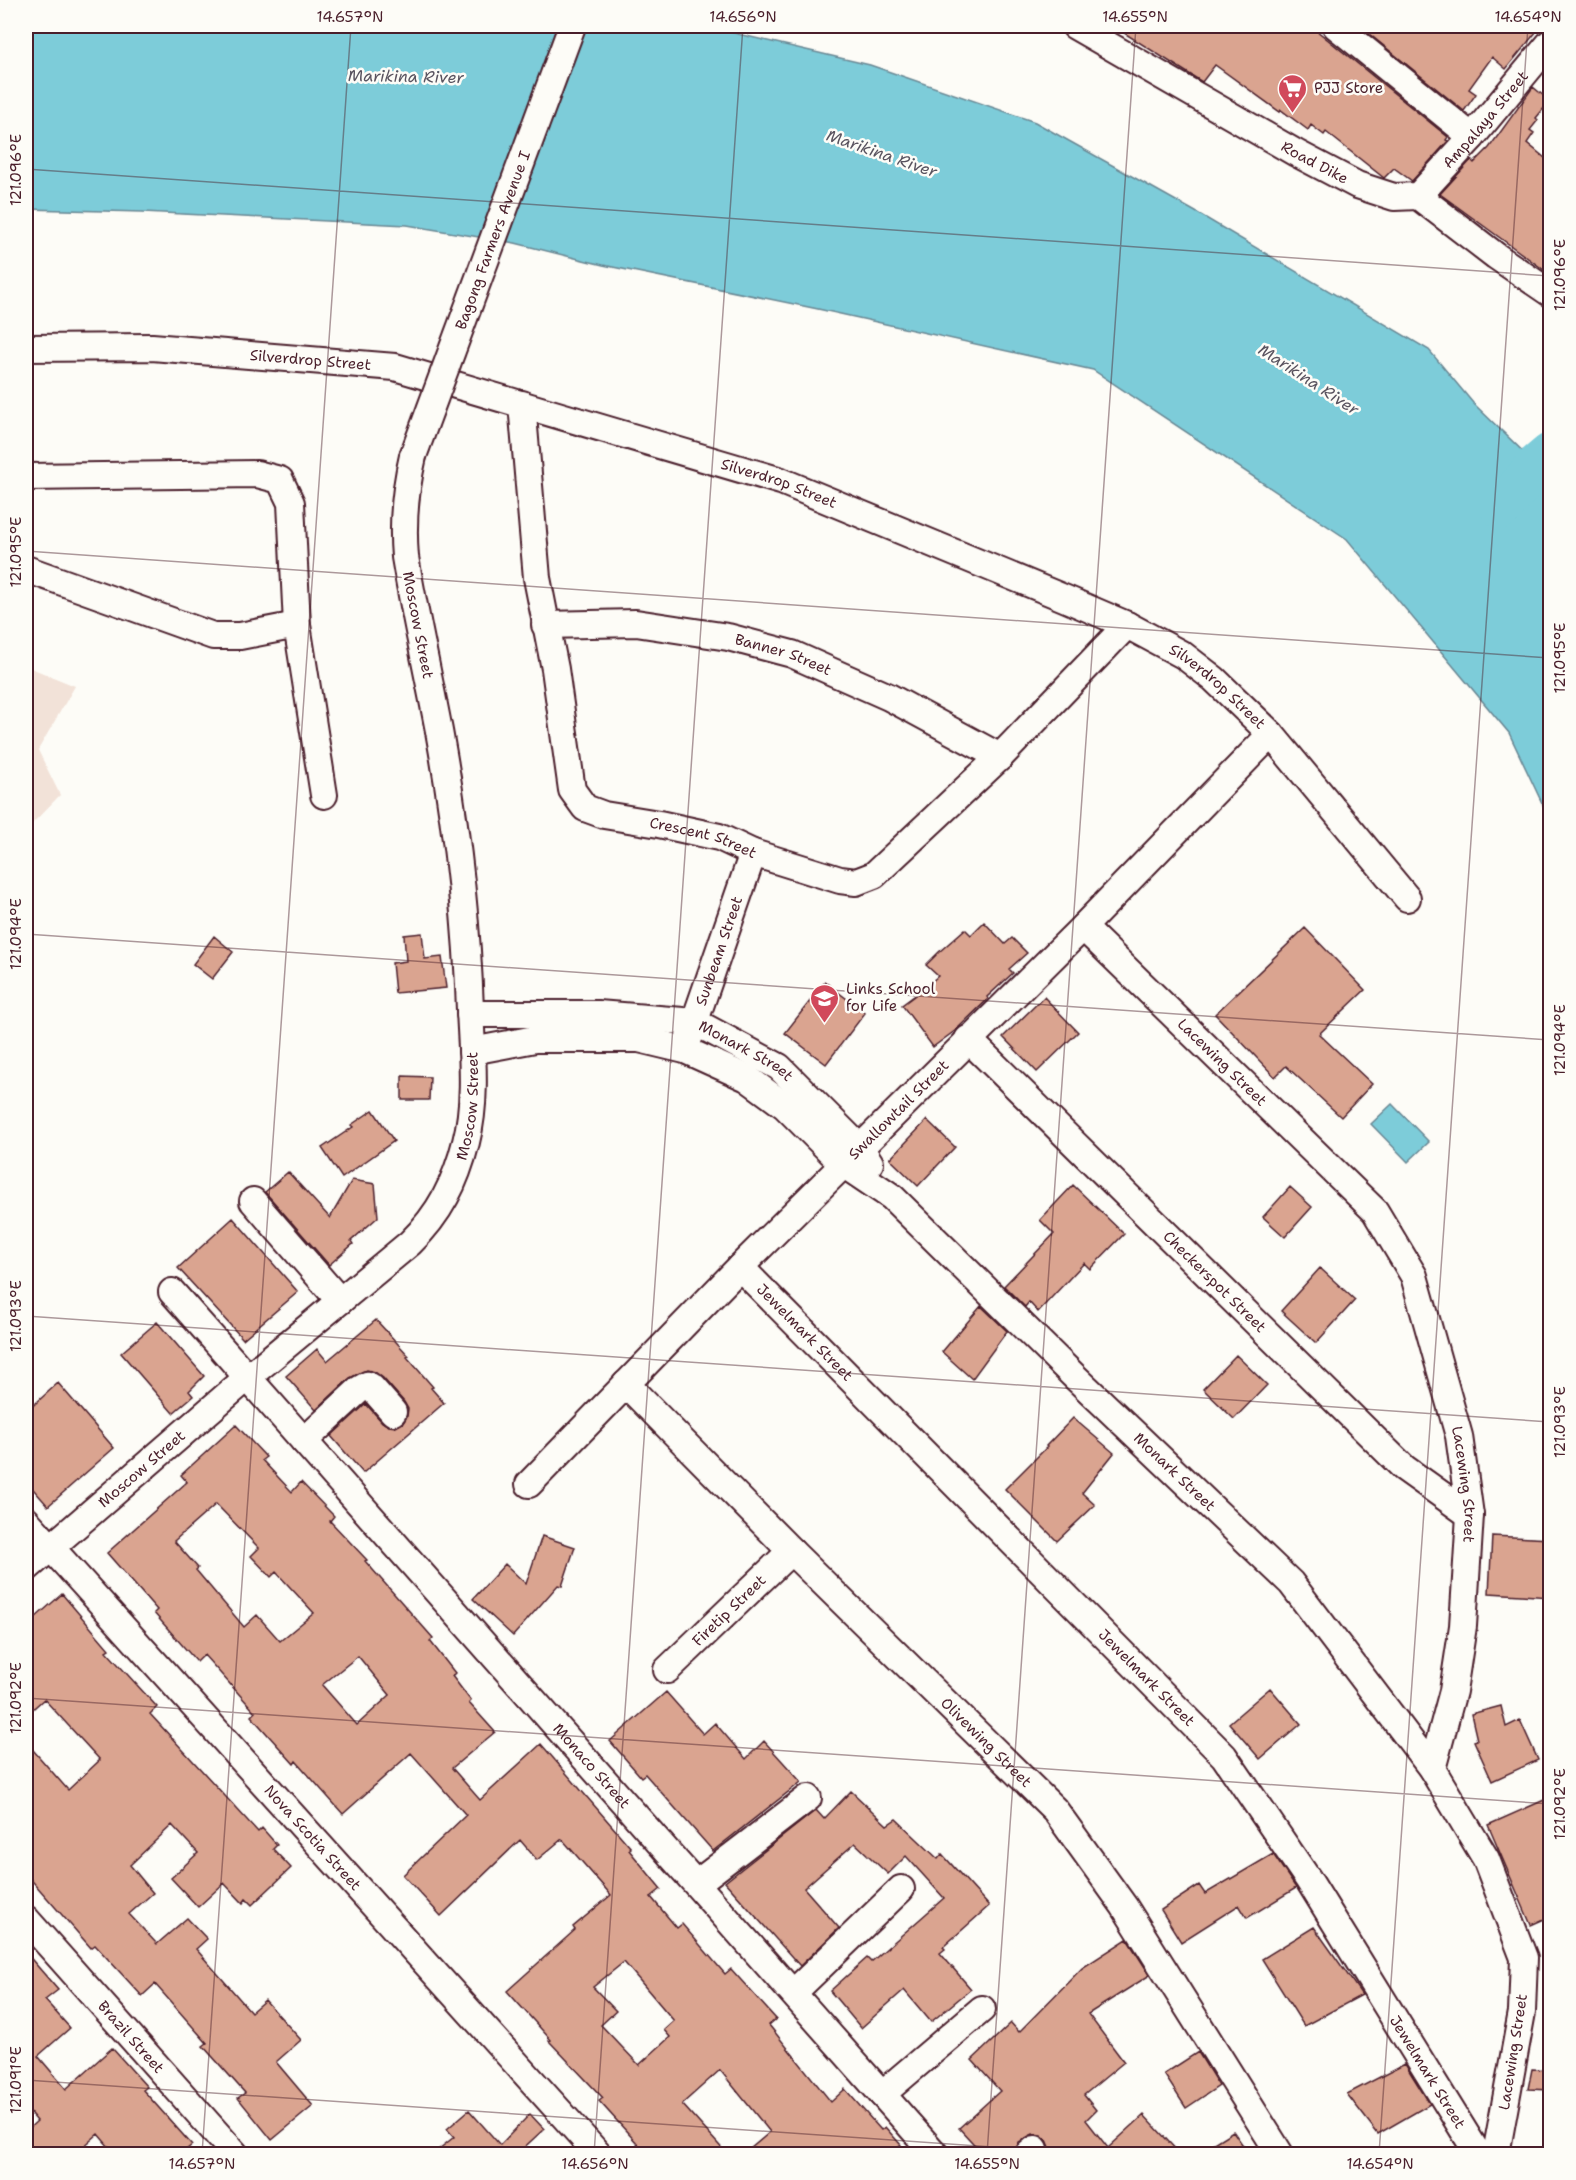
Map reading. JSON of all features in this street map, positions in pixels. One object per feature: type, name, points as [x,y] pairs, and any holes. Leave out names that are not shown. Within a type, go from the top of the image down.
[{"type":"street","name":"Bagong Farmers Avenue I","points":[[413,456],[573,26]]},
{"type":"street","name":"Road Dike","points":[[1075,26],[1296,153],[1357,184],[1394,197],[1418,196]]},
{"type":"street","points":[[1336,26],[1472,137]]},
{"type":"street","name":"Ampalaya Street","points":[[1418,196],[1472,137],[1551,43]]},
{"type":"street","points":[[1418,196],[1496,256],[1551,293]]},
{"type":"street","name":"Silverdrop Street","points":[[26,348],[152,347],[395,367],[781,481],[1127,626],[1183,655],[1214,678],[1271,734],[1407,898]]},
{"type":"street","name":"Crescent Street","points":[[522,404],[537,578],[555,669],[572,790],[585,808],[604,815],[719,837],[753,853],[840,880],[856,882],[874,875],[1000,757],[1127,626]]},
{"type":"street","name":"Moscow Street","points":[[26,1569],[248,1377],[410,1243],[427,1226],[444,1202],[457,1173],[467,1139],[472,1101],[472,1051],[464,905],[440,733],[405,557],[404,507],[413,456]]},
{"type":"street","points":[[26,477],[257,474],[280,480],[291,503],[297,626],[324,795]]},
{"type":"street","points":[[26,569],[213,636],[240,636],[297,626]]},
{"type":"street","name":"Banner Street","points":[[545,625],[636,623],[728,637],[792,654],[889,697],[1000,757]]},
{"type":"street","name":"Swallowtail Street","points":[[529,1484],[740,1267],[1083,927],[1271,734]]},
{"type":"street","name":"Sunbeam Street","points":[[685,1050],[753,853]]},
{"type":"street","name":"Lacewing Street","points":[[1083,927],[1375,1211],[1414,1276],[1459,1436],[1470,1515],[1463,1626],[1453,1691],[1432,1769],[1486,1859],[1524,1959],[1522,2012],[1484,2149]]},
{"type":"street","name":"Monark Street","points":[[470,1014],[598,1014],[695,1022],[779,1067],[852,1156],[892,1197],[1073,1375],[1291,1583],[1432,1769]]},
{"type":"street","name":"Monark Street","points":[[472,1051],[535,1039],[639,1039],[685,1050],[747,1078],[852,1156]]},
{"type":"street","name":"Checkerspot Street","points":[[968,1039],[1404,1468],[1470,1515]]},
{"type":"street","points":[[763,1089],[779,1067]]},
{"type":"street","points":[[252,1200],[340,1301]]},
{"type":"street","name":"Jewelmark Street","points":[[740,1267],[1224,1756],[1308,1879],[1484,2149]]},
{"type":"street","name":"Monaco Street","points":[[172,1292],[935,2154]]},
{"type":"street","name":"Olivewing Street","points":[[626,1384],[791,1551],[1054,1809],[1124,1906],[1280,2154]]},
{"type":"street","points":[[304,1441],[367,1385],[393,1413]]},
{"type":"street","name":"Nova Scotia Street","points":[[26,1520],[598,2154]]},
{"type":"street","name":"Firetip Street","points":[[668,1671],[791,1551]]},
{"type":"street","points":[[697,1883],[808,1798]]},
{"type":"street","points":[[793,1993],[901,1889]]},
{"type":"street","name":"Brazil Street","points":[[26,1919],[235,2154]]},
{"type":"street","points":[[882,2094],[982,2009]]},
{"type":"shaded area","points":[[26,666],[75,686],[38,750],[60,795],[26,830]]},
{"type":"water","name":"Marikina River","points":[[26,26],[704,26],[870,65],[1035,122],[1194,211],[1429,350],[1473,403],[1537,465],[1550,485],[1550,820],[1509,733],[1347,539],[1093,370],[818,309],[603,265],[515,243],[407,225],[143,212],[26,209]]},
{"type":"water","points":[[1392,1104],[1429,1142],[1408,1162],[1371,1124]]},
{"type":"building","points":[[1113,26],[1311,26],[1448,137],[1446,140],[1448,141],[1412,181],[1394,168],[1384,178],[1326,132],[1324,135],[1311,125],[1308,130],[1215,65],[1202,82]]},
{"type":"building","points":[[1366,26],[1541,26],[1506,69],[1492,57],[1469,89],[1476,94],[1464,111],[1363,29]]},
{"type":"building","points":[[1533,87],[1550,101],[1536,118],[1538,120],[1530,130],[1534,133],[1527,143],[1551,163],[1551,275],[1440,194],[1471,160],[1474,163],[1489,148]]},
{"type":"building","points":[[984,922],[1005,944],[1012,938],[1027,953],[1009,969],[1013,973],[987,997],[988,999],[956,1030],[933,1047],[902,1005],[938,976],[926,965],[965,929],[971,935]]},
{"type":"building","points":[[1305,928],[1365,990],[1319,1034],[1372,1084],[1341,1117],[1286,1066],[1275,1077],[1215,1014]]},
{"type":"building","points":[[422,933],[425,959],[442,957],[446,988],[395,993],[392,963],[406,961],[404,935]]},
{"type":"building","points":[[214,936],[233,952],[212,979],[193,964]]},
{"type":"building","name":"Links School for Life","points":[[825,982],[865,1013],[826,1064],[785,1033]]},
{"type":"building","points":[[1044,997],[1078,1032],[1037,1072],[1003,1037]]},
{"type":"building","points":[[402,1076],[430,1077],[429,1100],[402,1100]]},
{"type":"building","points":[[373,1110],[394,1141],[342,1178],[322,1148]]},
{"type":"building","points":[[927,1120],[955,1147],[918,1186],[890,1159]]},
{"type":"building","points":[[288,1172],[330,1218],[352,1180],[375,1184],[378,1217],[329,1265],[265,1192]]},
{"type":"building","points":[[1073,1185],[1124,1234],[1090,1269],[1084,1263],[1038,1312],[1029,1302],[1025,1307],[1004,1286],[1054,1234],[1040,1220]]},
{"type":"building","points":[[1290,1187],[1312,1207],[1285,1237],[1263,1217]]},
{"type":"building","points":[[233,1218],[298,1292],[243,1339],[178,1268]]},
{"type":"building","points":[[1320,1268],[1355,1300],[1316,1343],[1281,1311]]},
{"type":"building","points":[[981,1306],[1007,1331],[972,1379],[942,1352]]},
{"type":"building","points":[[376,1320],[409,1356],[407,1357],[444,1403],[363,1473],[331,1436],[366,1404],[382,1422],[396,1427],[403,1423],[407,1416],[408,1409],[404,1402],[383,1378],[367,1370],[350,1378],[316,1410],[286,1376],[317,1349],[327,1361]]},
{"type":"building","points":[[157,1322],[204,1376],[189,1391],[193,1396],[173,1413],[121,1353]]},
{"type":"building","points":[[1236,1355],[1267,1385],[1234,1419],[1203,1389]]},
{"type":"building","points":[[58,1383],[114,1448],[48,1506],[26,1481],[26,1412]]},
{"type":"building","points":[[1073,1418],[1114,1453],[1082,1493],[1095,1505],[1057,1541],[1005,1489]]},
{"type":"building","points":[[236,1425],[266,1457],[262,1460],[292,1492],[301,1482],[334,1516],[330,1521],[367,1560],[365,1561],[433,1638],[430,1641],[455,1673],[452,1676],[471,1701],[469,1703],[495,1732],[452,1768],[480,1800],[541,1744],[631,1848],[629,1850],[661,1889],[651,1897],[677,1928],[682,1924],[725,1974],[731,1969],[776,2019],[769,2025],[831,2102],[845,2089],[881,2130],[885,2127],[901,2145],[891,2154],[744,2154],[770,2132],[720,2070],[682,2104],[727,2154],[647,2154],[599,2101],[603,2098],[549,2041],[551,2040],[507,1991],[575,1930],[573,1927],[611,1895],[562,1839],[537,1860],[520,1840],[441,1916],[403,1875],[466,1815],[411,1753],[343,1814],[296,1761],[294,1764],[251,1716],[255,1712],[204,1655],[197,1662],[154,1613],[157,1610],[107,1553],[187,1482],[181,1475]],"holes":[[[216,1504],[259,1548],[251,1556],[271,1577],[276,1572],[314,1613],[280,1641],[257,1615],[244,1627],[174,1541]],[[358,1656],[390,1695],[357,1725],[322,1685]],[[624,1962],[674,2021],[664,2030],[670,2037],[639,2065],[601,2025],[616,2011],[593,1987]]]},
{"type":"building","points":[[542,1536],[575,1547],[562,1586],[558,1585],[513,1636],[473,1599],[505,1564],[526,1584]]},
{"type":"building","points":[[1492,1536],[1551,1539],[1551,1597],[1489,1593]]},
{"type":"building","points":[[62,1594],[109,1649],[106,1651],[157,1707],[150,1714],[258,1832],[262,1828],[277,1845],[273,1849],[291,1868],[252,1905],[246,1899],[243,1903],[224,1883],[198,1907],[171,1878],[198,1853],[172,1825],[130,1865],[153,1893],[129,1914],[157,1944],[187,1918],[207,1939],[196,1949],[251,2012],[265,2000],[301,2040],[276,2062],[313,2106],[272,2140],[238,2098],[245,2093],[203,2046],[207,2043],[155,1984],[142,1996],[95,1945],[91,1948],[26,1874],[26,1742],[68,1790],[100,1760],[44,1699],[26,1715],[26,1626]]},
{"type":"building","points":[[1270,1688],[1301,1724],[1260,1759],[1229,1723]]},
{"type":"building","points":[[666,1692],[703,1734],[715,1723],[746,1759],[764,1741],[801,1782],[713,1851],[645,1774],[641,1777],[610,1741]]},
{"type":"building","points":[[1501,1706],[1506,1727],[1520,1720],[1538,1760],[1492,1781],[1474,1741],[1477,1740],[1471,1714]]},
{"type":"building","points":[[851,1791],[887,1825],[896,1819],[938,1859],[942,1854],[989,1906],[943,1947],[945,1949],[940,1953],[971,1989],[931,2022],[904,1990],[861,2028],[830,1991],[867,1958],[871,1962],[944,1898],[906,1856],[888,1874],[855,1843],[804,1888],[839,1928],[800,1966],[725,1882],[816,1810],[824,1819]]},
{"type":"building","points":[[1551,1797],[1551,1916],[1531,1925],[1488,1825]]},
{"type":"building","points":[[1273,1854],[1296,1888],[1247,1918],[1239,1905],[1181,1942],[1161,1910],[1199,1885],[1205,1894]]},
{"type":"building","points":[[1314,1927],[1362,1995],[1304,2026],[1262,1959]]},
{"type":"building","points":[[1127,1939],[1150,1975],[1088,2014],[1124,2062],[1084,2095],[1096,2110],[1086,2120],[1108,2148],[1144,2115],[1180,2154],[1049,2154],[1050,2147],[1047,2140],[1041,2135],[1033,2134],[1019,2142],[1014,2154],[983,2154],[959,2128],[1000,2091],[972,2060],[1011,2023],[1019,2032],[1082,1968]]},
{"type":"building","points":[[26,1953],[58,1990],[45,2000],[70,2028],[38,2056],[66,2089],[112,2048],[147,2087],[143,2090],[192,2145],[181,2154],[115,2154],[98,2134],[75,2154],[26,2154],[26,2131],[37,2121],[26,2108]]},
{"type":"building","points":[[1198,2052],[1219,2086],[1186,2108],[1164,2074]]},
{"type":"building","points":[[1405,2064],[1430,2104],[1378,2134],[1347,2094]]},
{"type":"building","points":[[1532,2069],[1551,2070],[1551,2090],[1528,2089]]},
{"type":"building","points":[[469,2110],[500,2145],[530,2114],[544,2129],[517,2154],[433,2154],[454,2137],[447,2129]]},
{"type":"building","points":[[1233,2131],[1249,2154],[1196,2154]]},
{"type":"waterway","points":[[1501,508],[1537,465],[1550,454]]},
{"type":"place","name":"PJJ Store","points":[[1293,114]]},
{"type":"place","name":"Links School for Life","points":[[825,1024]]}]
